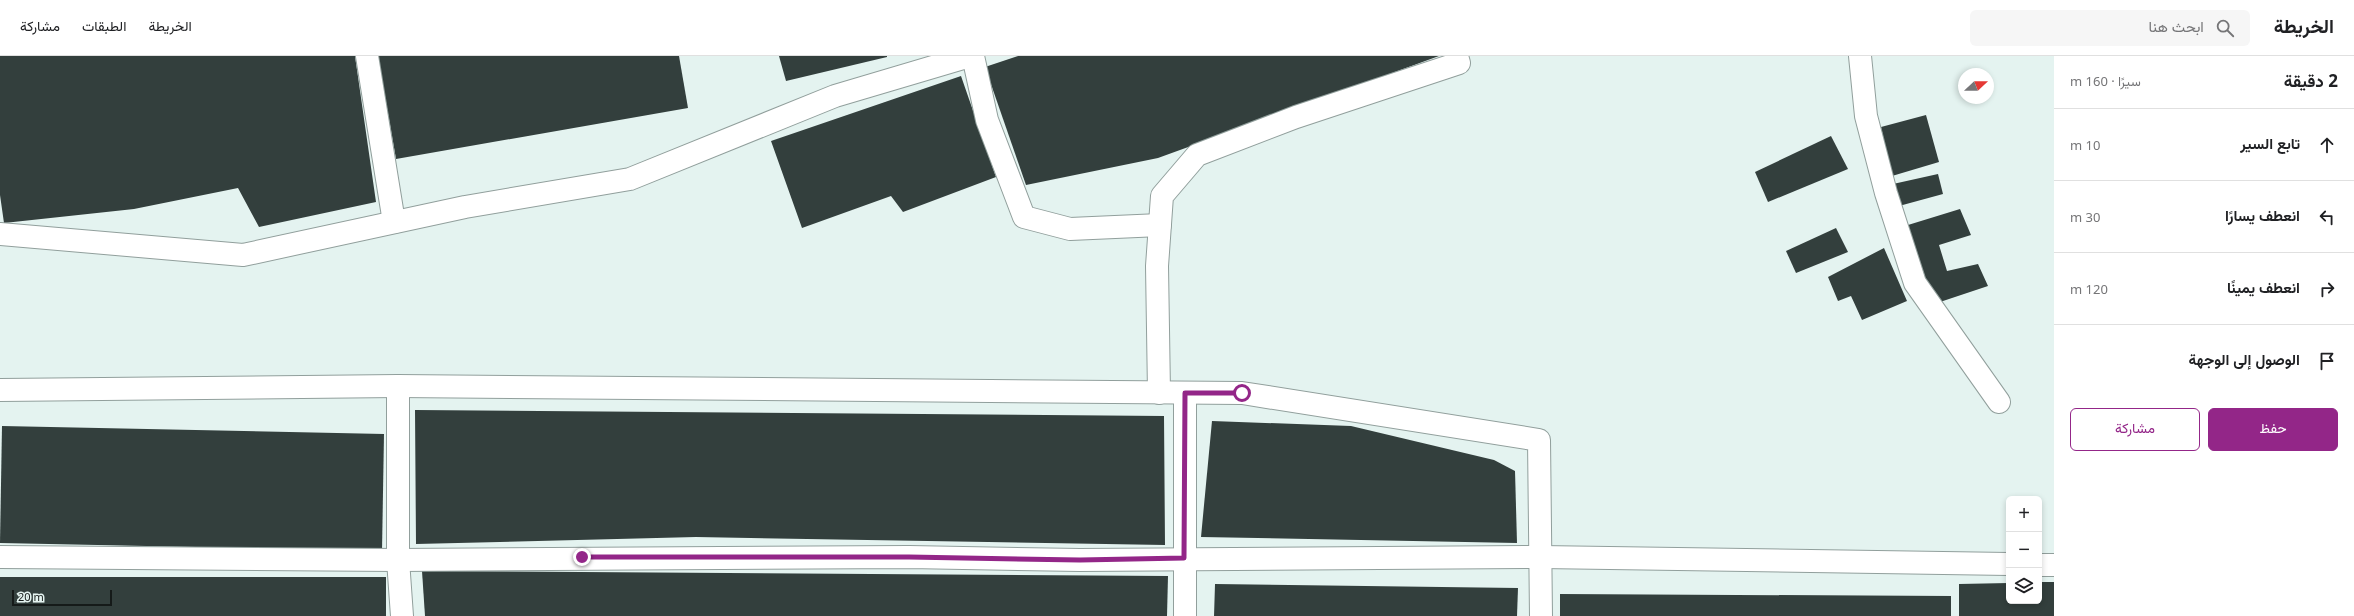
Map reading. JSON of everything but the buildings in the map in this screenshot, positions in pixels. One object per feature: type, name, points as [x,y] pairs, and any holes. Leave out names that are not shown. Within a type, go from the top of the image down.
[{"type":"street","points":[[367,56],[394,222]]},
{"type":"street","points":[[0,234],[243,255],[465,207],[630,179],[835,96],[972,56],[987,120],[1024,217],[1070,229],[1160,225]]},
{"type":"street","points":[[1159,393],[1157,266],[1162,196],[1197,155],[1296,117],[1459,63],[1456,56]]},
{"type":"street","points":[[1860,56],[1866,116],[1886,193],[1915,283],[1999,402]]},
{"type":"street","points":[[398,386],[398,560],[402,616]]},
{"type":"street","points":[[0,390],[398,386],[1242,393],[1539,440],[1541,616]]},
{"type":"street","points":[[1185,393],[1185,616]]},
{"type":"street","points":[[0,557],[398,560],[614,557],[909,557],[1080,560],[1184,558],[1540,557],[2006,564]]},
{"type":"street","points":[[2042,565],[2054,565]]},
{"type":"route","points":[[582,557],[909,557],[1080,560],[1184,558],[1185,393],[1242,393]]}]
